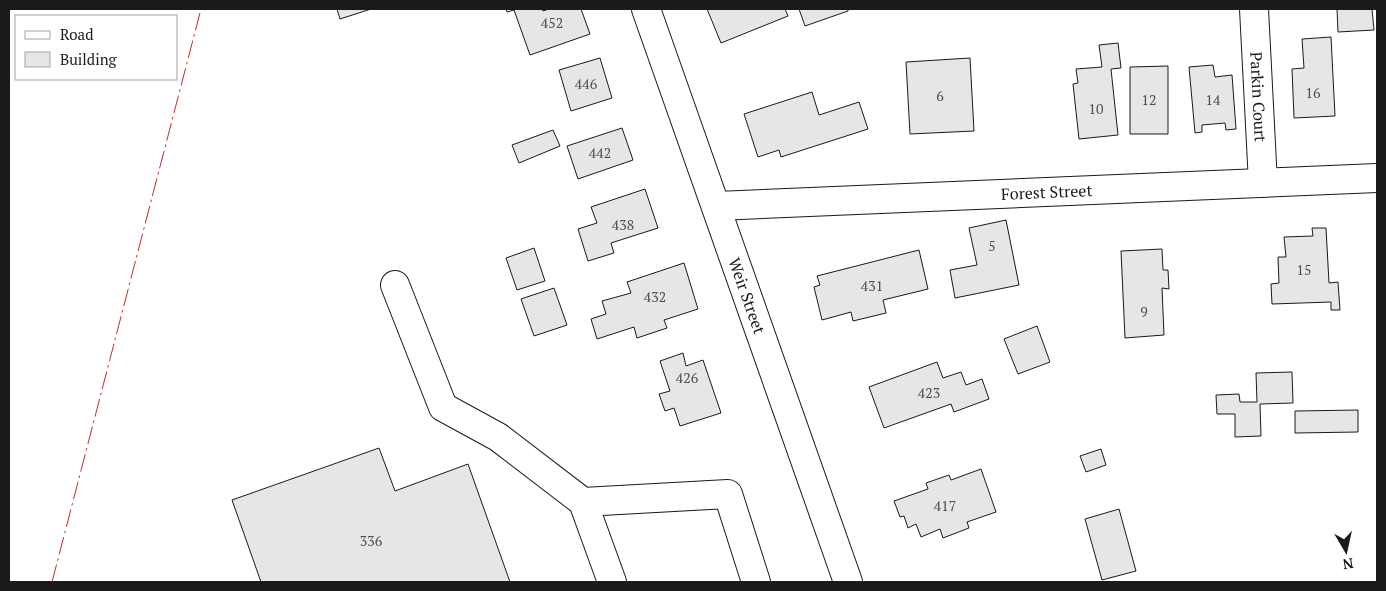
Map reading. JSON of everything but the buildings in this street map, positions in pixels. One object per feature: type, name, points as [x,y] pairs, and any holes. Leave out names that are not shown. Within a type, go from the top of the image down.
[{"type":"street","name":"Weir Street","points":[[646,9],[848,582]]},
{"type":"street","name":"Parkin Court","points":[[1254,9],[1263,183]]},
{"type":"street","name":"Forest Street","points":[[716,206],[1377,178]]},
{"type":"street","points":[[395,285],[443,407],[498,437],[583,502],[612,582]]},
{"type":"street","points":[[583,502],[728,494],[756,582]]},
{"type":"power","points":[[52,582],[201,9]]}]
